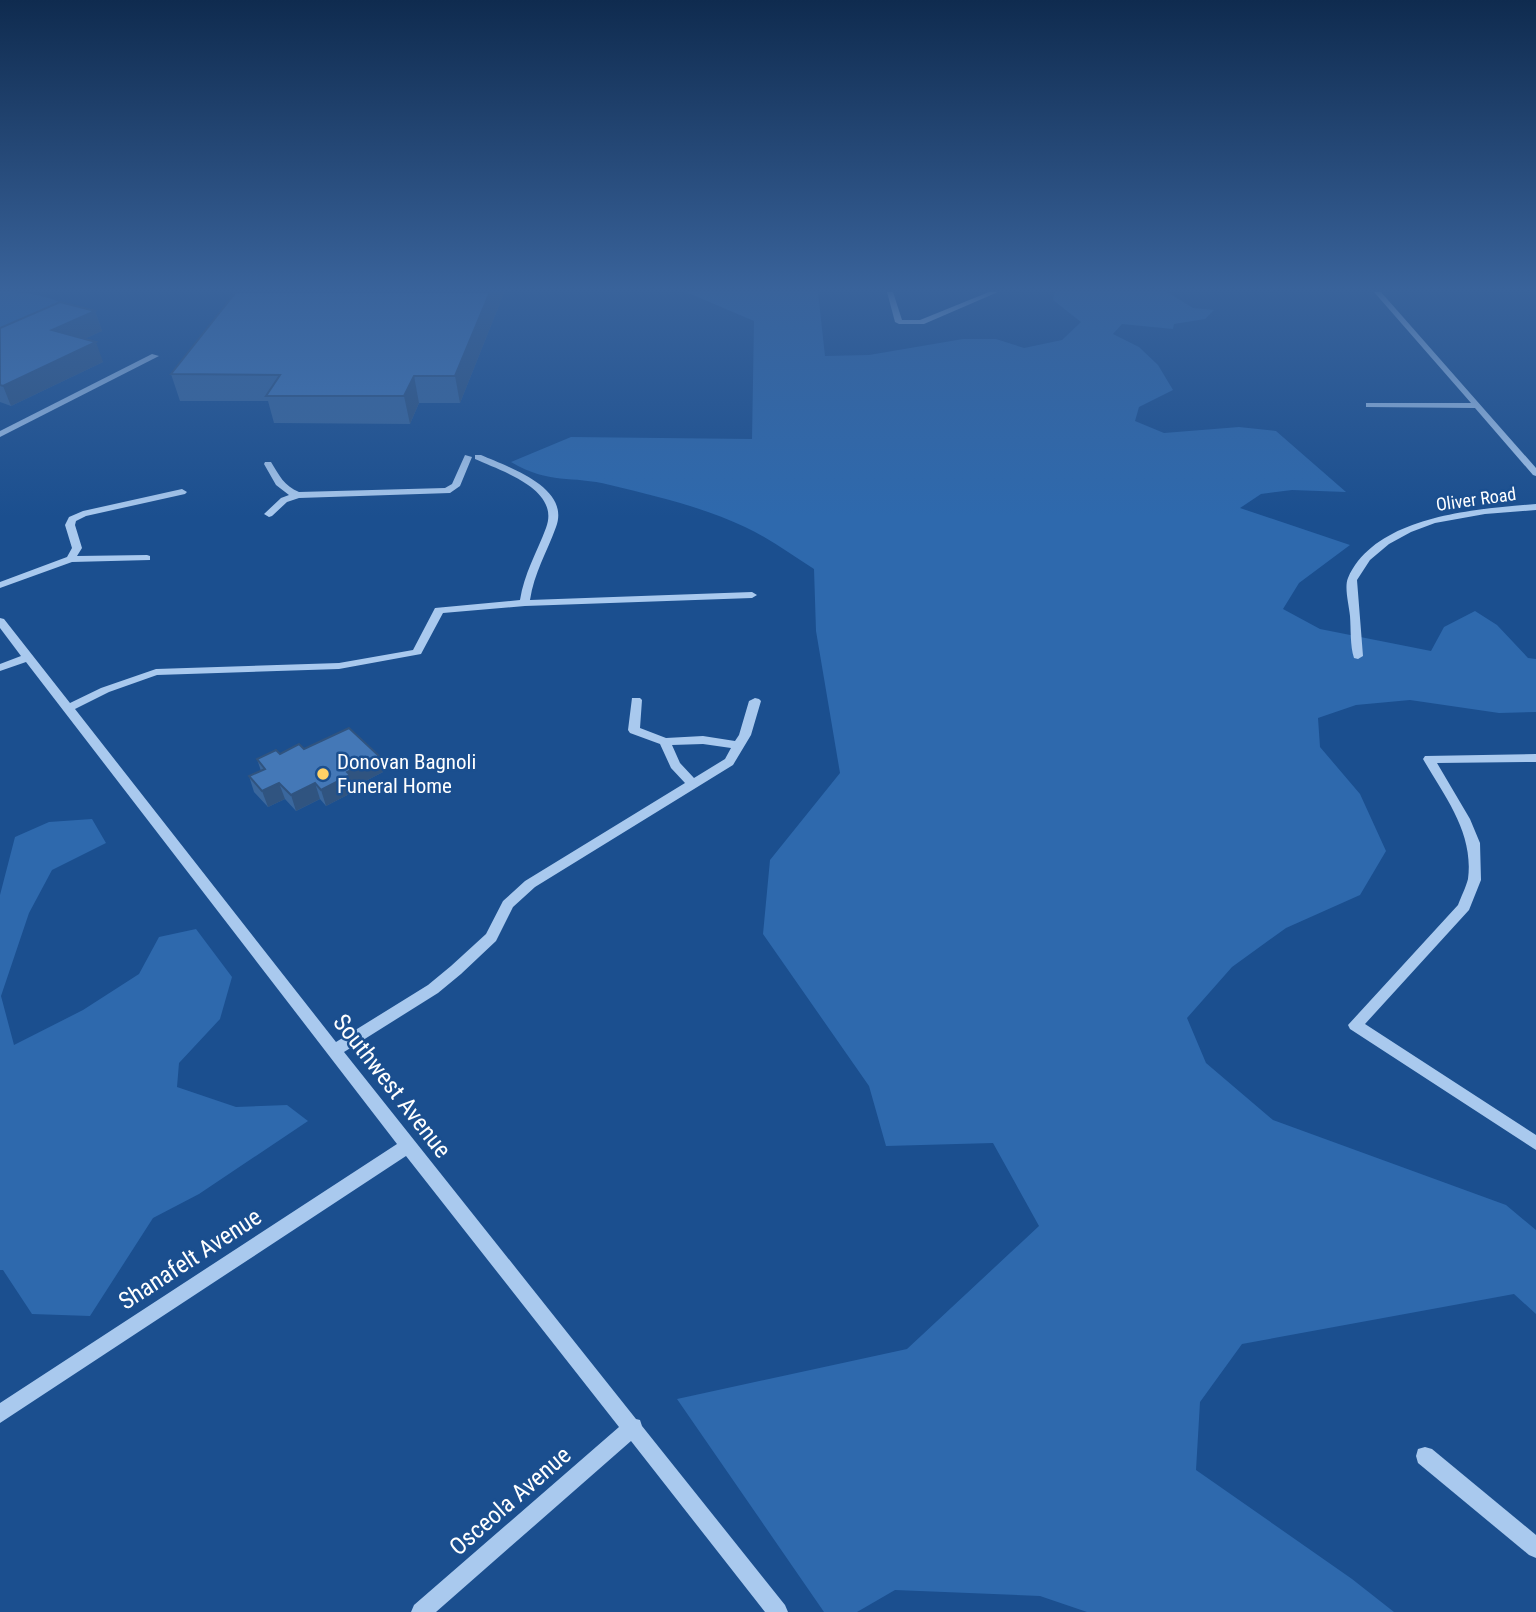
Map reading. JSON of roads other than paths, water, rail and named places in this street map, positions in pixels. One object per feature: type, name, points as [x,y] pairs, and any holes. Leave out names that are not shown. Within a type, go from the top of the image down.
[{"type":"street","points":[[0,435],[133,367]]},
{"type":"street","points":[[1443,367],[1536,472]]},
{"type":"street","points":[[1369,405],[1477,406]]},
{"type":"street","points":[[268,464],[286,492],[298,495],[447,491],[456,486],[473,457],[522,478],[541,490],[551,502],[554,513],[551,527],[531,573],[525,603]]},
{"type":"street","points":[[71,559],[78,548],[70,525],[72,519],[83,514],[182,492]]},
{"type":"street","points":[[269,514],[284,500],[298,495]]},
{"type":"street","name":"Oliver Road","points":[[1358,656],[1352,580],[1371,554],[1389,540],[1428,522],[1472,513],[1536,507]]},
{"type":"street","points":[[0,585],[71,559],[147,558]]},
{"type":"street","points":[[68,708],[105,690],[156,672],[339,666],[416,652],[439,610],[525,603],[752,595]]},
{"type":"street","name":"Southwest Avenue","points":[[0,621],[408,1146],[750,1576]]},
{"type":"street","points":[[0,668],[28,657]]},
{"type":"street","points":[[636,699],[634,730],[664,742],[703,740],[740,746]]},
{"type":"street","points":[[335,1050],[433,989],[456,970],[491,937],[508,904],[530,884],[729,762],[740,746],[755,701]]},
{"type":"street","points":[[664,742],[675,765],[692,784]]},
{"type":"street","points":[[1536,758],[1429,759],[1464,819],[1474,842],[1474,880],[1464,907],[1354,1025],[1536,1143]]},
{"type":"street","name":"Shanafelt Avenue","points":[[0,1414],[408,1146]]},
{"type":"street","name":"Osceola Avenue","points":[[421,1612],[633,1427]]},
{"type":"street","points":[[1424,1456],[1536,1548]]},
{"type":"street","points":[[750,1576],[778,1612]]},
{"type":"place","name":"Donovan Bagnoli Funeral Home","points":[[323,774]]}]
